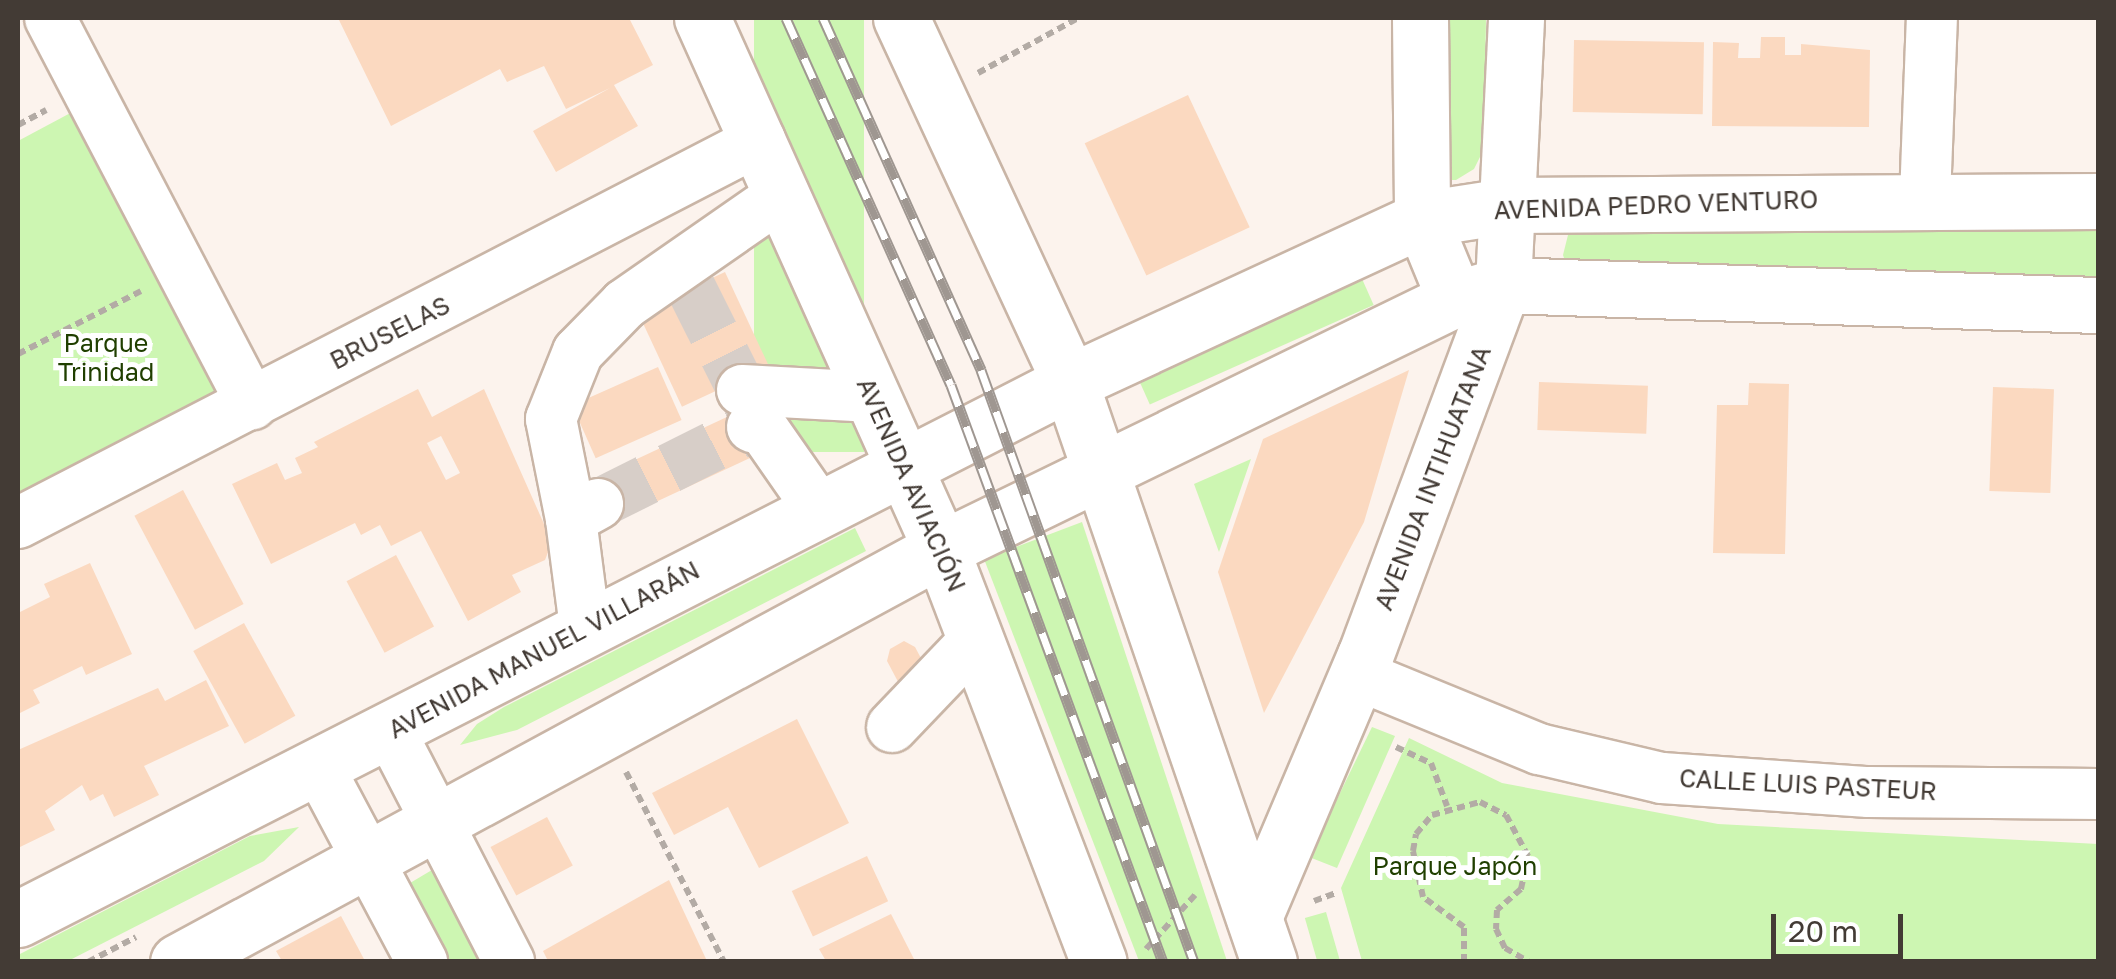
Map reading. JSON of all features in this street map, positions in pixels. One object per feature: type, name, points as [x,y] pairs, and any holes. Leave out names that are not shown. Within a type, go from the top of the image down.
[{"type":"main road","name":"AVENIDA AVIACIÓN","points":[[702,18],[941,549],[1100,962]]},
{"type":"main road","points":[[901,18],[940,94],[1070,382],[1262,939]]},
{"type":"main road","points":[[1420,18],[1422,218],[1479,292]]},
{"type":"main road","name":"AVENIDA INTIHUATANA","points":[[1262,939],[1356,674],[1479,292],[1511,205],[1516,18]]},
{"type":"main road","name":"AVENIDA PEDRO VENTURO","points":[[1070,382],[1422,218],[1511,205],[1925,198],[2098,201]]},
{"type":"main road","points":[[178,962],[438,825],[941,549],[1102,467],[1479,292],[2098,306]]},
{"type":"main road","name":"AVENIDA MANUEL VILLARÁN","points":[[18,918],[1070,382]]},
{"type":"street","points":[[50,18],[252,404]]},
{"type":"street","points":[[1925,198],[1932,18]]},
{"type":"street","name":"BRUSELAS","points":[[18,523],[760,140]]},
{"type":"street","points":[[586,627],[586,510],[551,420],[558,395],[578,352],[625,304],[686,277],[783,194]]},
{"type":"street","points":[[818,508],[751,413],[873,397]]},
{"type":"street","points":[[892,727],[976,640]]},
{"type":"street","name":"CALLE LUIS PASTEUR","points":[[1356,674],[1539,748],[1662,778],[1745,787],[2098,794]]},
{"type":"street","points":[[390,731],[508,962]]},
{"type":"street","points":[[318,766],[422,962]]},
{"type":"path","points":[[940,94],[1078,18]]},
{"type":"path","points":[[18,354],[182,270]]},
{"type":"path","points":[[604,731],[724,962]]},
{"type":"path","points":[[1396,748],[1432,763],[1447,806]]},
{"type":"path","points":[[1464,962],[1464,926],[1423,898],[1412,865],[1423,822],[1447,806],[1494,806],[1520,834],[1526,876],[1497,910],[1496,929],[1505,948],[1529,962]]},
{"type":"path","points":[[1136,962],[1234,851]]},
{"type":"green space","points":[[754,18],[864,18],[864,452],[754,452]]},
{"type":"green space","points":[[1432,18],[1486,18],[1484,149],[1474,169],[1456,180],[1447,180]]},
{"type":"green space","name":"Parque Trinidad","points":[[76,110],[225,395],[18,503],[18,141]]},
{"type":"green space","points":[[1571,223],[2098,227],[2098,280],[1567,267],[1563,255]]},
{"type":"green space","points":[[1359,272],[1374,305],[1150,405],[1135,372]]},
{"type":"green space","points":[[1251,459],[1219,552],[1194,484]]},
{"type":"green space","points":[[1082,522],[1227,961],[1139,961],[984,559]]},
{"type":"green space","points":[[855,528],[866,551],[517,730],[460,745],[477,724],[504,707]]},
{"type":"green space","points":[[1372,727],[1395,736],[1337,868],[1309,857]]},
{"type":"green space","name":"Parque Japón","points":[[1409,738],[1502,783],[1718,824],[2098,844],[2098,961],[1362,961],[1341,888]]},
{"type":"green space","points":[[299,827],[264,861],[68,961],[18,961],[18,955],[250,836]]},
{"type":"green space","points":[[437,867],[485,961],[445,961],[405,886]]},
{"type":"green space","points":[[1326,912],[1340,961],[1317,962],[1305,918]]},
{"type":"building","points":[[338,18],[629,18],[653,65],[614,85],[638,126],[556,172],[533,131],[610,88],[566,109],[544,66],[507,82],[500,69],[391,126]]},
{"type":"building","points":[[1761,37],[1785,37],[1785,55],[1801,55],[1801,44],[1870,50],[1869,127],[1712,126],[1713,42],[1739,43],[1738,58],[1760,58]]},
{"type":"building","points":[[1574,40],[1704,42],[1703,114],[1573,112]]},
{"type":"building","points":[[1188,95],[1250,227],[1146,275],[1085,143]]},
{"type":"building","points":[[725,272],[769,366],[682,407],[638,313]]},
{"type":"building","points":[[658,367],[682,420],[596,458],[572,405]]},
{"type":"building","points":[[1409,370],[1364,522],[1264,713],[1218,572],[1263,439]]},
{"type":"building","points":[[1539,382],[1648,386],[1646,434],[1537,430]]},
{"type":"building","points":[[1749,383],[1789,384],[1785,554],[1713,553],[1717,405],[1748,405]]},
{"type":"building","points":[[1993,387],[2054,389],[2050,493],[1989,491]]},
{"type":"building","points":[[418,389],[432,417],[484,389],[552,542],[545,560],[512,575],[521,592],[468,621],[421,531],[391,546],[380,525],[361,535],[355,523],[271,564],[232,484],[277,463],[285,480],[302,473],[295,458],[318,447],[314,442]],"holes":[[[441,436],[460,473],[446,480],[427,443]]]},
{"type":"building","points":[[744,409],[764,452],[611,523],[591,480]]},
{"type":"building","points":[[183,490],[244,604],[195,630],[134,516]]},
{"type":"building","points":[[396,555],[434,627],[385,653],[347,581]]},
{"type":"building","points":[[90,563],[132,654],[86,675],[82,666],[33,690],[40,703],[18,714],[18,613],[50,597],[44,584]]},
{"type":"building","points":[[244,623],[295,716],[245,744],[193,651]]},
{"type":"building","points":[[904,641],[915,647],[930,675],[904,693],[887,661],[890,649]]},
{"type":"building","points":[[206,680],[229,726],[144,766],[159,795],[114,817],[103,794],[90,801],[82,785],[45,811],[55,830],[18,848],[18,750],[158,688],[165,701]]},
{"type":"building","points":[[797,719],[849,823],[759,868],[728,807],[674,835],[652,793]]},
{"type":"building","points":[[547,817],[573,866],[516,896],[490,847]]},
{"type":"building","points":[[867,856],[888,901],[813,936],[792,891]]},
{"type":"building","points":[[669,880],[707,961],[548,961],[543,951]]},
{"type":"building","points":[[891,914],[915,961],[826,961],[819,949]]},
{"type":"building","points":[[341,916],[365,961],[282,961],[276,951]]},
{"type":"tunnel","points":[[691,288],[742,390]]},
{"type":"tunnel","points":[[602,502],[752,427]]},
{"type":"railway","points":[[786,18],[951,385],[1163,962]]},
{"type":"railway","points":[[823,18],[981,370],[1194,962]]}]
